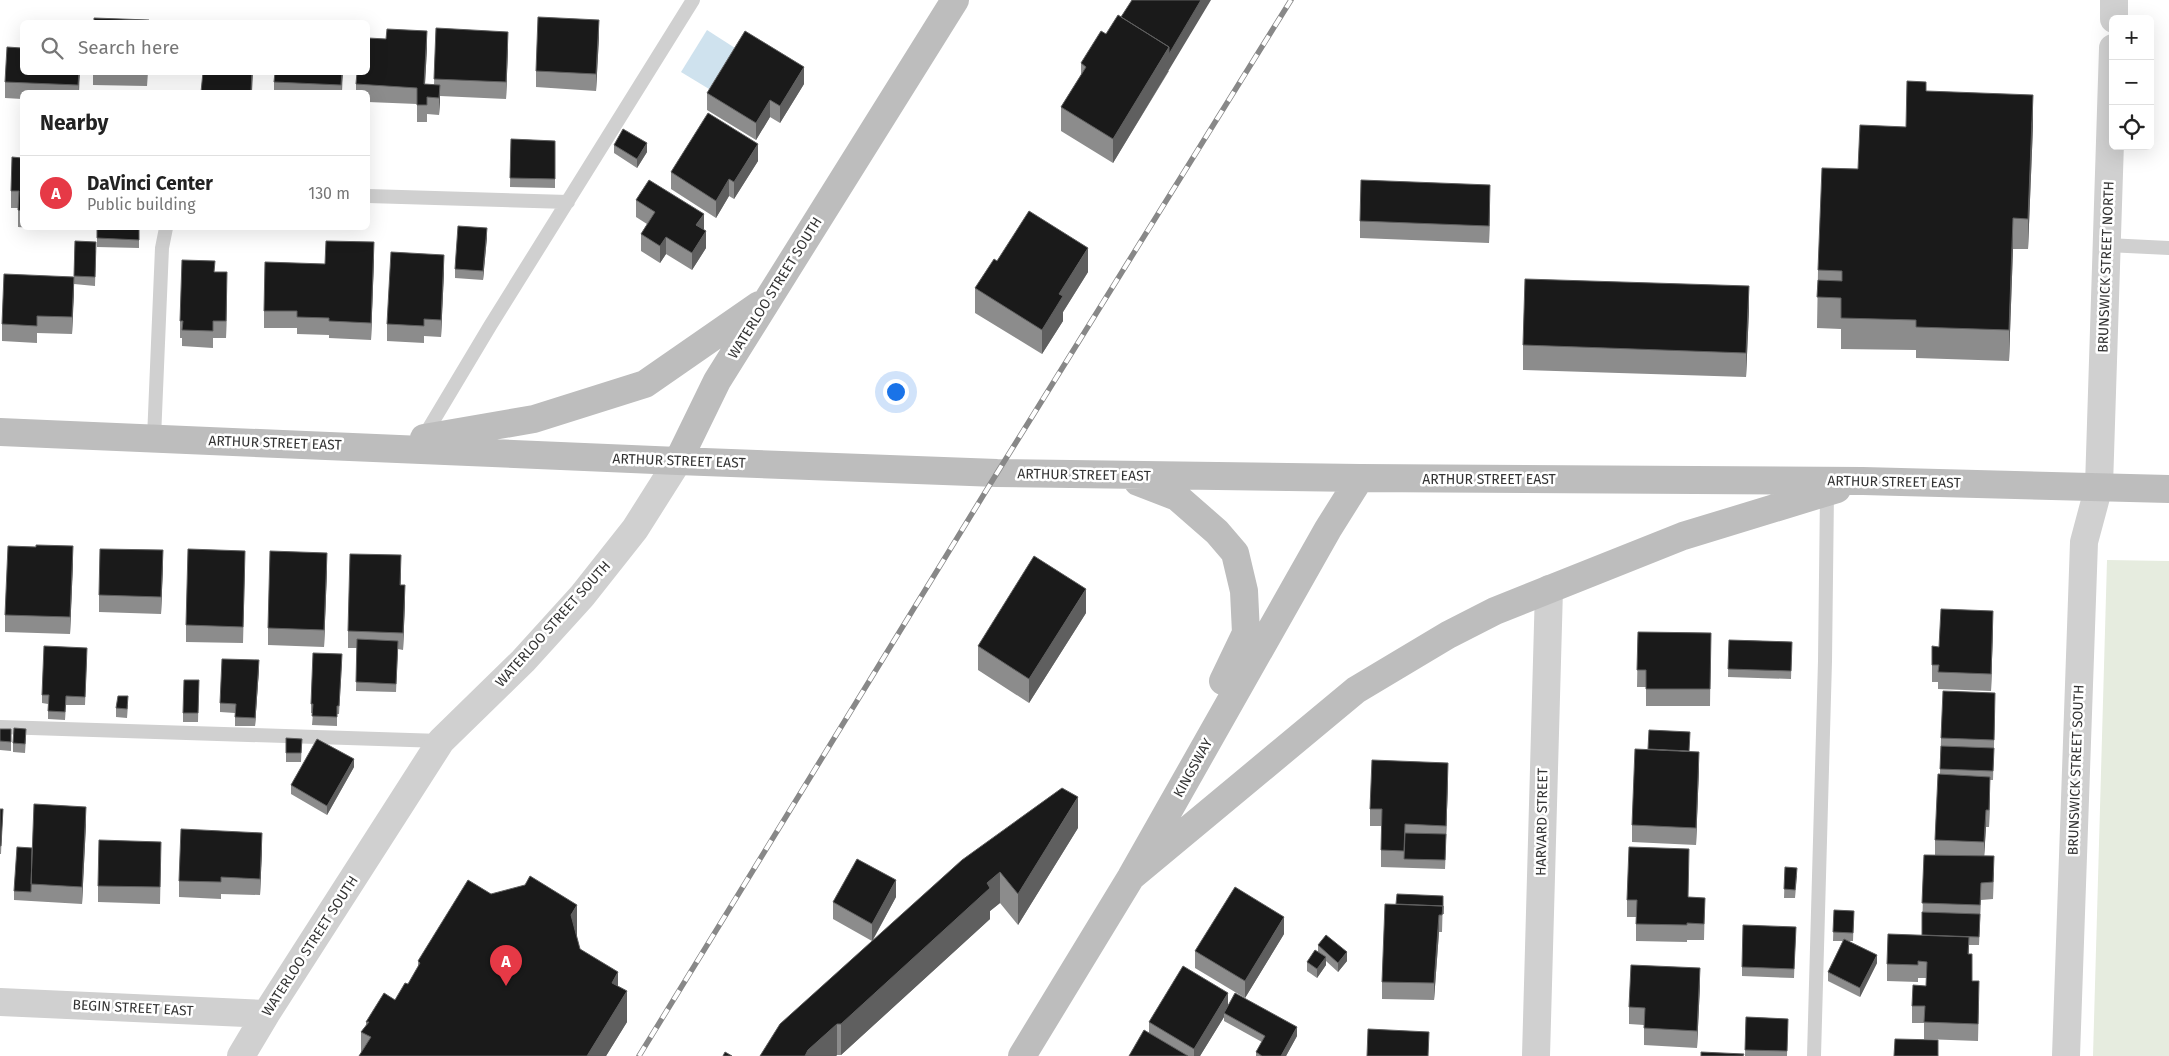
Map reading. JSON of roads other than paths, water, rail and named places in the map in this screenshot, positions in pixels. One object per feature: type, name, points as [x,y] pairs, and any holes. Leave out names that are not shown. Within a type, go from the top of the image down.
[{"type":"main road","name":"WATERLOO STREET SOUTH","points":[[678,462],[717,381],[955,0]]},
{"type":"main road","points":[[372,447],[534,419],[644,384],[769,299]]},
{"type":"main road","name":"ARTHUR STREET EAST","points":[[0,432],[678,462],[1121,476],[1863,480],[2169,489]]},
{"type":"main road","points":[[1121,476],[1177,497],[1217,532],[1235,553],[1244,591],[1246,633],[1131,877]]},
{"type":"main road","name":"KINGSWAY","points":[[1022,1056],[1131,877],[1328,529],[1360,478]]},
{"type":"main road","points":[[1131,877],[1356,690],[1464,627],[1495,611],[1683,536],[1863,480]]},
{"type":"street","points":[[2114,0],[2114,15]]},
{"type":"street","name":"BRUNSWICK STREET NORTH","points":[[2100,486],[2113,60]]},
{"type":"street","name":"WATERLOO STREET SOUTH","points":[[242,1056],[266,1014],[441,741],[523,661],[582,596],[635,529],[678,462]]},
{"type":"street","name":"BRUNSWICK STREET SOUTH","points":[[2066,1056],[2084,542],[2100,486]]},
{"type":"street","name":"HARVARD STREET","points":[[1536,1056],[1549,589]]},
{"type":"street","name":"BEGIN STREET EAST","points":[[0,1002],[266,1014]]},
{"type":"lane","points":[[422,439],[693,0]]},
{"type":"lane","points":[[370,196],[568,202]]},
{"type":"lane","points":[[154,438],[162,248],[166,230]]},
{"type":"lane","points":[[2107,245],[2169,248]]},
{"type":"lane","points":[[1814,1056],[1825,661],[1827,492]]},
{"type":"lane","points":[[0,727],[441,741]]},
{"type":"water","points":[[707,30],[735,48],[709,89],[681,72]]},
{"type":"railway","points":[[639,1056],[997,473],[1291,0]]},
{"type":"place","name":"DaVinci Center","points":[[506,986]]}]
